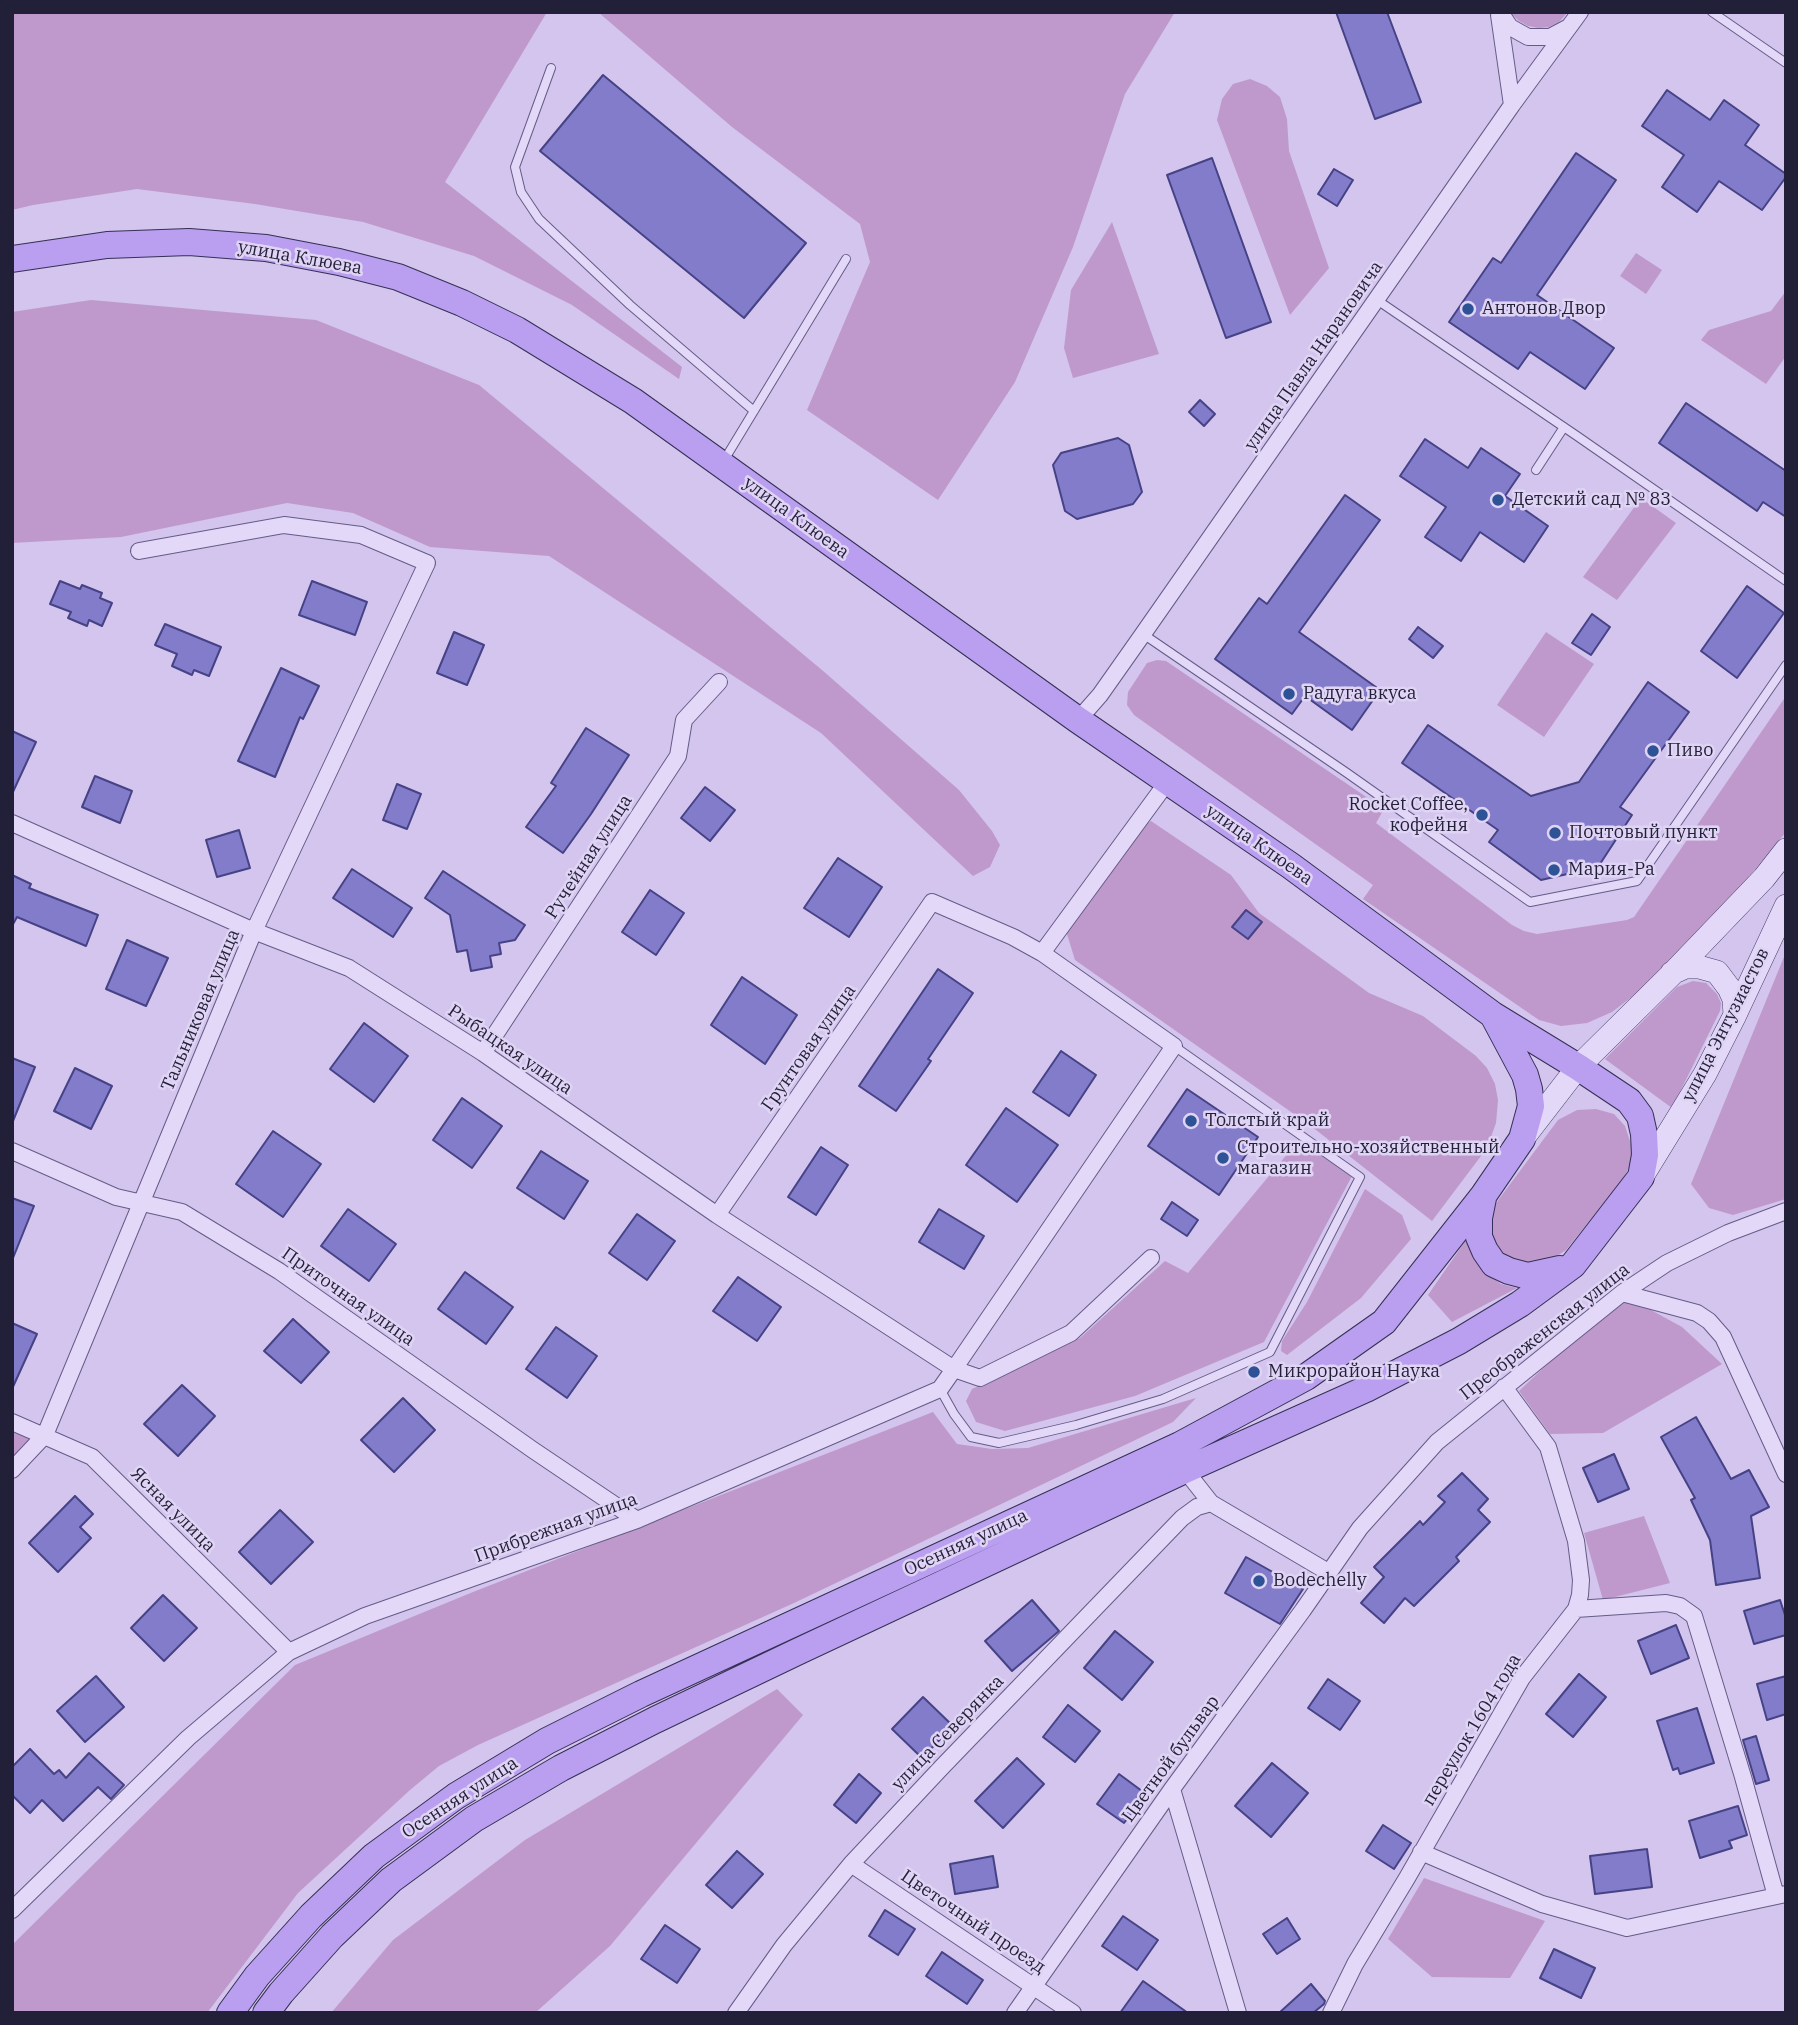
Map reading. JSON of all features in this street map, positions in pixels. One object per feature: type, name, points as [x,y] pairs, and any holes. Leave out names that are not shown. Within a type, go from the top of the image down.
[{"type":"main road","name":"улица Клюева","points":[[12,259],[107,245],[189,242],[266,248],[398,277],[462,303],[517,330],[633,401],[1078,720],[1291,866],[1493,1015],[1629,1101],[1640,1116],[1644,1134],[1645,1155],[1641,1177]]},
{"type":"main road","points":[[1672,974],[1764,878],[1786,850]]},
{"type":"main road","name":"улица Энтузиастов","points":[[1641,1177],[1705,1074],[1786,906]]},
{"type":"main road","points":[[1672,974],[1685,967],[1699,967],[1717,972],[1730,988],[1735,1015]]},
{"type":"main road","name":"Осенняя улица","points":[[230,2013],[257,1976],[311,1916],[374,1856],[456,1796],[547,1741],[641,1693],[1180,1445],[1306,1377],[1384,1322],[1483,1196],[1522,1139],[1578,1067],[1672,974]]},
{"type":"main road","name":"улица Клюева","points":[[1493,1015],[1530,1089],[1531,1106],[1522,1139]]},
{"type":"main road","name":"Осенняя улица","points":[[266,2013],[332,1936],[391,1880],[474,1819],[561,1768],[655,1720],[1185,1470],[1366,1389],[1459,1341],[1520,1304],[1573,1265],[1641,1177]]},
{"type":"main road","points":[[1483,1196],[1479,1237],[1494,1264],[1528,1276],[1573,1265]]},
{"type":"street","points":[[1499,12],[1510,27],[1534,38],[1557,34],[1571,25],[1578,14]]},
{"type":"street","points":[[1499,12],[1512,105]]},
{"type":"street","name":"улица Павла Нарановича","points":[[1078,720],[1100,695],[1578,14]]},
{"type":"street","name":"Тальниковая улица","points":[[12,1470],[45,1435],[254,931],[427,563],[361,535],[284,525],[139,551]]},
{"type":"street","name":"Ручейная улица","points":[[483,1053],[678,756],[684,720],[719,682]]},
{"type":"street","points":[[940,1389],[1174,1045],[1042,953],[1168,781]]},
{"type":"street","name":"Рыбацкая улица","points":[[12,823],[254,931],[349,968],[483,1053],[717,1215],[954,1368]]},
{"type":"street","name":"Грунтовая улица","points":[[717,1215],[932,902],[1013,937],[1042,953]]},
{"type":"street","name":"Приточная улица","points":[[12,1151],[116,1197],[182,1212],[279,1271],[637,1520]]},
{"type":"street","name":"Преображенская улица","points":[[1360,1528],[1437,1442],[1622,1293],[1667,1263],[1728,1233],[1786,1211]]},
{"type":"street","points":[[954,1368],[980,1378],[1070,1333],[1151,1258]]},
{"type":"street","points":[[1622,1293],[1697,1313],[1709,1321],[1723,1337],[1786,1474]]},
{"type":"street","points":[[1421,1852],[1542,1903],[1627,1928],[1781,1895],[1694,1616],[1681,1606],[1666,1603],[1576,1609],[1581,1580],[1576,1541],[1548,1447],[1504,1387]]},
{"type":"street","name":"Прибрежная улица","points":[[12,1910],[188,1738],[289,1652],[365,1616],[637,1520],[940,1389]]},
{"type":"street","name":"Ясная улица","points":[[12,1422],[92,1457],[289,1652]]},
{"type":"street","points":[[1185,1470],[1211,1503],[1328,1572]]},
{"type":"street","name":"улица Северянка","points":[[736,2013],[784,1945],[851,1864],[1182,1518],[1197,1507],[1211,1503]]},
{"type":"street","name":"Цветной бульвар","points":[[1015,2013],[1360,1528]]},
{"type":"street","name":"переулок 1604 года","points":[[1331,2013],[1355,1964],[1522,1678],[1576,1609]]},
{"type":"street","points":[[1172,1789],[1238,2013]]},
{"type":"street","name":"Цветочный проезд","points":[[851,1864],[1073,2013]]},
{"type":"lane","points":[[1712,12],[1786,63]]},
{"type":"lane","points":[[551,68],[515,167],[521,192],[539,219],[631,305],[754,411]]},
{"type":"lane","points":[[721,464],[846,259]]},
{"type":"lane","points":[[1377,300],[1786,581]]},
{"type":"lane","points":[[1536,470],[1564,427]]},
{"type":"lane","points":[[1143,634],[1530,902],[1637,881],[1786,665]]},
{"type":"lane","points":[[940,1389],[971,1437],[999,1443],[1076,1425],[1163,1399],[1269,1352],[1360,1177],[1174,1045]]},
{"type":"shaded area","points":[[12,12],[547,12],[445,182],[682,367],[679,379],[572,305],[474,256],[363,222],[255,204],[137,189],[12,210]]},
{"type":"shaded area","points":[[598,12],[1175,12],[1125,94],[1073,247],[1015,382],[938,500],[807,410],[870,262],[860,224],[732,127]]},
{"type":"shaded area","points":[[1510,12],[1568,12],[1559,22],[1539,28],[1528,26]]},
{"type":"shaded area","points":[[1250,79],[1267,86],[1280,97],[1287,119],[1289,151],[1329,268],[1290,315],[1217,120],[1222,99],[1233,84]]},
{"type":"shaded area","points":[[1112,222],[1159,354],[1073,378],[1064,348],[1071,290]]},
{"type":"shaded area","points":[[1636,253],[1662,270],[1646,294],[1620,276]]},
{"type":"shaded area","points":[[1786,291],[1786,356],[1766,384],[1701,340],[1709,330],[1771,311]]},
{"type":"shaded area","points":[[91,300],[316,320],[479,385],[822,670],[959,790],[1000,845],[990,867],[973,876],[821,733],[549,556],[430,547],[353,513],[287,503],[121,537],[12,543],[12,312]]},
{"type":"shaded area","points":[[1641,498],[1676,523],[1617,600],[1583,577]]},
{"type":"shaded area","points":[[1546,632],[1594,664],[1544,737],[1497,705]]},
{"type":"shaded area","points":[[1166,661],[1384,809],[1376,823],[1512,925],[1524,931],[1537,934],[1634,917],[1786,696],[1786,832],[1737,891],[1637,993],[1612,1012],[1587,1023],[1561,1026],[1539,1020],[1363,899],[1373,885],[1134,715],[1127,705],[1128,692],[1147,663]]},
{"type":"shaded area","points":[[1151,821],[1231,875],[1259,913],[1369,993],[1423,1016],[1476,1056],[1487,1068],[1495,1084],[1498,1100],[1496,1123],[1487,1148],[1432,1221],[1311,1126],[1075,960],[1066,931],[1140,828]]},
{"type":"shaded area","points":[[1786,952],[1786,1199],[1733,1215],[1709,1208],[1691,1184]]},
{"type":"shaded area","points":[[1693,981],[1706,983],[1717,994],[1721,1003],[1720,1011],[1672,1108],[1605,1059],[1677,987]]},
{"type":"shaded area","points":[[1596,1109],[1614,1114],[1625,1126],[1631,1144],[1631,1164],[1623,1179],[1566,1250],[1551,1260],[1535,1264],[1504,1255],[1493,1243],[1493,1207],[1558,1120],[1577,1110]]},
{"type":"shaded area","points":[[1299,1140],[1352,1176],[1264,1342],[1135,1396],[1005,1431],[976,1422],[966,1401],[972,1389],[1080,1338],[1165,1261],[1188,1273]]},
{"type":"shaded area","points":[[1365,1189],[1402,1215],[1411,1239],[1361,1298],[1287,1355],[1281,1351],[1282,1341],[1307,1302]]},
{"type":"shaded area","points":[[1466,1240],[1473,1258],[1484,1271],[1501,1284],[1517,1288],[1452,1322],[1428,1295]]},
{"type":"shaded area","points":[[1629,1298],[1682,1327],[1722,1364],[1603,1433],[1550,1434],[1519,1391],[1571,1342]]},
{"type":"shaded area","points":[[1196,1398],[1173,1422],[794,1603],[478,1745],[439,1766],[298,1893],[207,2013],[12,2013],[12,1945],[295,1665],[473,1592],[933,1412],[957,1444],[992,1449],[1028,1448]]},
{"type":"shaded area","points":[[12,1429],[33,1437],[12,1459]]},
{"type":"shaded area","points":[[1644,1516],[1670,1583],[1603,1600],[1584,1533]]},
{"type":"shaded area","points":[[777,1689],[803,1715],[610,1946],[535,2013],[331,2013],[393,1940],[525,1840]]},
{"type":"shaded area","points":[[1424,1878],[1545,1921],[1510,1978],[1432,1977],[1388,1939]]},
{"type":"building","points":[[1336,12],[1387,12],[1421,102],[1375,119]]},
{"type":"building","points":[[603,75],[806,243],[744,318],[540,151]]},
{"type":"building","points":[[1667,90],[1710,120],[1724,100],[1759,125],[1745,145],[1786,174],[1762,210],[1719,181],[1697,212],[1662,187],[1684,155],[1642,126]]},
{"type":"building","points":[[1576,153],[1616,180],[1537,295],[1614,348],[1585,389],[1530,352],[1518,369],[1449,322],[1493,258],[1501,263]]},
{"type":"building","points":[[1212,158],[1271,322],[1226,338],[1167,175]]},
{"type":"building","points":[[1334,169],[1353,180],[1337,206],[1318,194]]},
{"type":"building","points":[[1200,400],[1215,414],[1204,426],[1189,412]]},
{"type":"building","points":[[1686,403],[1786,471],[1786,517],[1763,502],[1757,511],[1659,443]]},
{"type":"building","points":[[1118,438],[1129,445],[1142,492],[1133,504],[1077,519],[1065,511],[1053,465],[1061,453]]},
{"type":"building","points":[[1425,439],[1468,468],[1481,448],[1520,474],[1505,496],[1548,526],[1524,562],[1480,532],[1461,561],[1425,537],[1446,507],[1400,476]]},
{"type":"building","points":[[1345,495],[1380,520],[1299,632],[1380,690],[1352,730],[1305,696],[1292,714],[1215,659],[1259,598],[1267,604]]},
{"type":"building","points":[[60,581],[80,589],[82,585],[102,593],[100,598],[112,603],[102,626],[89,620],[87,626],[68,618],[71,612],[50,604]]},
{"type":"building","points":[[312,581],[367,602],[355,635],[299,615]]},
{"type":"building","points":[[1747,586],[1784,613],[1737,678],[1701,651]]},
{"type":"building","points":[[1592,614],[1610,627],[1591,655],[1572,643]]},
{"type":"building","points":[[165,624],[221,647],[209,676],[194,670],[192,675],[172,666],[177,654],[155,645]]},
{"type":"building","points":[[1418,627],[1443,646],[1433,658],[1409,639]]},
{"type":"building","points":[[454,632],[484,645],[467,685],[437,673]]},
{"type":"building","points":[[281,668],[319,686],[303,719],[300,717],[275,777],[238,761]]},
{"type":"building","points":[[1648,682],[1689,712],[1620,807],[1632,815],[1598,867],[1541,880],[1489,842],[1498,830],[1402,763],[1428,725],[1531,796],[1579,782]]},
{"type":"building","points":[[586,728],[629,755],[563,853],[526,827],[556,786],[551,783]]},
{"type":"building","points":[[12,731],[36,742],[12,794]]},
{"type":"building","points":[[95,776],[132,791],[120,823],[82,807]]},
{"type":"building","points":[[397,784],[421,794],[407,829],[383,820]]},
{"type":"building","points":[[705,787],[735,810],[710,841],[681,818]]},
{"type":"building","points":[[239,830],[250,868],[217,877],[206,840]]},
{"type":"building","points":[[838,858],[882,887],[849,937],[804,908]]},
{"type":"building","points":[[352,869],[412,908],[393,937],[333,898]]},
{"type":"building","points":[[443,871],[525,925],[515,940],[499,943],[501,954],[490,956],[492,967],[471,971],[467,950],[457,952],[450,915],[425,898]]},
{"type":"building","points":[[12,875],[31,884],[29,888],[98,915],[86,946],[17,917],[12,926]]},
{"type":"building","points":[[650,890],[684,913],[656,955],[622,932]]},
{"type":"building","points":[[1246,910],[1262,922],[1248,939],[1232,927]]},
{"type":"building","points":[[127,940],[168,958],[146,1006],[106,989]]},
{"type":"building","points":[[938,969],[973,993],[896,1111],[859,1086]]},
{"type":"building","points":[[742,977],[797,1015],[765,1064],[711,1025]]},
{"type":"building","points":[[364,1023],[408,1056],[374,1102],[330,1069]]},
{"type":"building","points":[[1061,1051],[1096,1075],[1069,1116],[1033,1092]]},
{"type":"building","points":[[12,1058],[35,1067],[13,1121],[12,1121]]},
{"type":"building","points":[[75,1068],[112,1086],[91,1129],[54,1111]]},
{"type":"building","points":[[1187,1089],[1258,1137],[1219,1195],[1148,1146]]},
{"type":"building","points":[[462,1098],[502,1126],[472,1168],[433,1140]]},
{"type":"building","points":[[1006,1108],[1058,1145],[1017,1202],[966,1165]]},
{"type":"building","points":[[273,1131],[321,1164],[283,1217],[236,1184]]},
{"type":"building","points":[[821,1147],[848,1165],[816,1215],[788,1197]]},
{"type":"building","points":[[541,1151],[588,1181],[564,1219],[517,1188]]},
{"type":"building","points":[[12,1198],[34,1206],[13,1258],[12,1258]]},
{"type":"building","points":[[1172,1202],[1198,1220],[1187,1236],[1161,1219]]},
{"type":"building","points":[[348,1209],[396,1244],[369,1281],[321,1246]]},
{"type":"building","points":[[939,1209],[984,1236],[964,1269],[919,1242]]},
{"type":"building","points":[[637,1214],[675,1241],[647,1280],[609,1253]]},
{"type":"building","points":[[465,1272],[513,1307],[486,1344],[438,1309]]},
{"type":"building","points":[[738,1277],[781,1307],[757,1341],[713,1311]]},
{"type":"building","points":[[293,1319],[329,1352],[301,1383],[264,1351]]},
{"type":"building","points":[[12,1323],[37,1334],[12,1389]]},
{"type":"building","points":[[556,1327],[597,1356],[567,1398],[526,1369]]},
{"type":"building","points":[[182,1385],[215,1416],[178,1456],[144,1424]]},
{"type":"building","points":[[403,1398],[435,1430],[394,1472],[361,1440]]},
{"type":"building","points":[[1696,1417],[1731,1479],[1749,1470],[1769,1507],[1751,1516],[1760,1578],[1716,1585],[1710,1540],[1691,1500],[1695,1498],[1661,1437]]},
{"type":"building","points":[[1614,1454],[1629,1489],[1598,1502],[1583,1468]]},
{"type":"building","points":[[1462,1473],[1488,1499],[1478,1510],[1490,1522],[1456,1557],[1459,1561],[1414,1606],[1405,1598],[1384,1623],[1361,1603],[1384,1577],[1374,1567],[1420,1521],[1423,1525],[1445,1502],[1438,1496]]},
{"type":"building","points":[[75,1496],[93,1514],[80,1527],[91,1538],[58,1572],[29,1543]]},
{"type":"building","points":[[280,1510],[313,1542],[271,1584],[239,1552]]},
{"type":"building","points":[[1246,1557],[1303,1589],[1280,1624],[1225,1593]]},
{"type":"building","points":[[163,1595],[197,1628],[164,1661],[131,1628]]},
{"type":"building","points":[[1032,1600],[1059,1631],[1012,1671],[985,1641]]},
{"type":"building","points":[[1780,1600],[1786,1618],[1786,1635],[1754,1644],[1744,1611]]},
{"type":"building","points":[[1676,1625],[1689,1658],[1651,1674],[1638,1641]]},
{"type":"building","points":[[1115,1631],[1153,1662],[1122,1700],[1084,1668]]},
{"type":"building","points":[[1579,1674],[1606,1697],[1573,1737],[1546,1714]]},
{"type":"building","points":[[96,1676],[124,1707],[85,1742],[57,1711]]},
{"type":"building","points":[[1786,1676],[1786,1714],[1767,1720],[1757,1684]]},
{"type":"building","points":[[1328,1679],[1360,1701],[1340,1730],[1308,1708]]},
{"type":"building","points":[[923,1697],[953,1726],[922,1758],[892,1729]]},
{"type":"building","points":[[1068,1705],[1100,1731],[1075,1762],[1043,1737]]},
{"type":"building","points":[[1697,1708],[1714,1763],[1680,1774],[1678,1768],[1673,1770],[1657,1721]]},
{"type":"building","points":[[1756,1736],[1769,1780],[1756,1784],[1743,1740]]},
{"type":"building","points":[[30,1749],[54,1774],[59,1770],[66,1778],[89,1753],[124,1785],[111,1799],[98,1787],[63,1821],[42,1800],[30,1813],[12,1795],[12,1767]]},
{"type":"building","points":[[1017,1758],[1044,1784],[1003,1828],[975,1801]]},
{"type":"building","points":[[1272,1763],[1308,1793],[1271,1837],[1235,1806]]},
{"type":"building","points":[[859,1774],[881,1793],[856,1823],[834,1805]]},
{"type":"building","points":[[1119,1774],[1146,1794],[1124,1823],[1097,1804]]},
{"type":"building","points":[[1738,1806],[1747,1835],[1729,1841],[1732,1848],[1700,1858],[1689,1821]]},
{"type":"building","points":[[1383,1825],[1411,1843],[1394,1869],[1366,1851]]},
{"type":"building","points":[[1647,1849],[1652,1887],[1595,1894],[1590,1856]]},
{"type":"building","points":[[737,1851],[763,1874],[732,1908],[706,1885]]},
{"type":"building","points":[[993,1856],[998,1887],[955,1894],[950,1864]]},
{"type":"building","points":[[885,1910],[915,1929],[898,1955],[869,1936]]},
{"type":"building","points":[[1123,1916],[1158,1940],[1137,1970],[1102,1946]]},
{"type":"building","points":[[1287,1918],[1300,1939],[1277,1954],[1263,1934]]},
{"type":"building","points":[[665,1925],[700,1949],[677,1983],[641,1959]]},
{"type":"building","points":[[1554,1949],[1595,1968],[1581,1998],[1540,1978]]},
{"type":"building","points":[[942,1952],[983,1980],[967,2004],[926,1976]]},
{"type":"building","points":[[1143,1981],[1188,2013],[1120,2013]]},
{"type":"building","points":[[1311,1984],[1325,2001],[1324,2004],[1313,2013],[1279,2013]]},
{"type":"place","name":"Антонов Двор","points":[[1468,309]]},
{"type":"place","name":"Детский сад № 83","points":[[1498,500]]},
{"type":"place","name":"Радуга вкуса","points":[[1289,694]]},
{"type":"place","name":"Пиво","points":[[1653,751]]},
{"type":"place","name":"Rocket Coffee, кофейня","points":[[1482,815]]},
{"type":"place","name":"Почтовый пункт","points":[[1555,833]]},
{"type":"place","name":"Мария-Ра","points":[[1554,870]]},
{"type":"place","name":"Толстый край","points":[[1191,1121]]},
{"type":"place","name":"Строительно-хозяйственный магазин","points":[[1223,1158]]},
{"type":"place","name":"Микрорайон Наука","points":[[1254,1372]]},
{"type":"place","name":"Bodechelly","points":[[1259,1581]]}]
